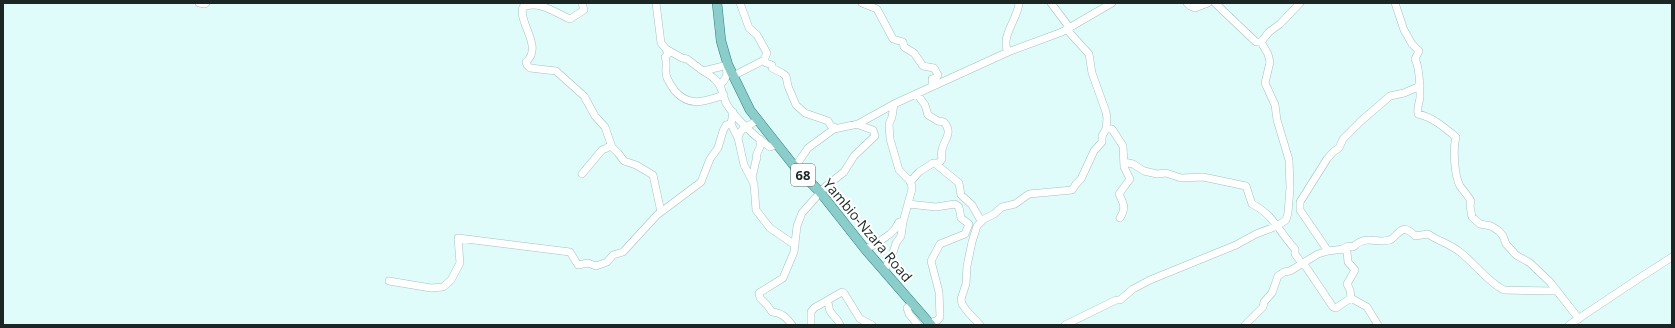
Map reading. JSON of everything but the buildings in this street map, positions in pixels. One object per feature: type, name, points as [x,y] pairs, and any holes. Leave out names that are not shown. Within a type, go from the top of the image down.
[{"type":"main road","name":"Yambio-Nzara Road","points":[[717,3],[721,41],[726,65],[750,110],[794,167],[820,192],[865,249],[930,324]]},
{"type":"street","points":[[199,3],[206,3]]},
{"type":"street","points":[[582,3],[584,10],[570,19],[551,9],[536,4],[524,7],[522,14],[530,36],[532,50],[530,59],[526,62],[527,65],[532,68],[556,71],[584,96],[595,116],[605,127],[611,144],[624,161],[636,165],[653,175],[661,212]]},
{"type":"street","points":[[656,3],[661,44],[666,49],[682,58],[687,59],[715,79],[720,85],[727,104],[733,112],[746,126],[770,147],[776,145]]},
{"type":"street","points":[[733,76],[764,60],[767,52],[757,35],[749,28],[740,3]]},
{"type":"street","points":[[862,3],[877,9],[893,39],[903,42],[904,47],[914,52],[923,66],[934,68],[938,75],[936,78],[932,79],[933,86]]},
{"type":"street","points":[[1008,52],[1005,43],[1018,10],[1019,3]]},
{"type":"street","points":[[980,325],[966,311],[961,299],[966,284],[968,262],[974,236],[981,221],[994,214],[1002,207],[1015,204],[1029,194],[1072,190],[1082,177],[1094,151],[1102,142],[1102,136],[1106,129],[1106,112],[1093,74],[1089,54],[1071,34],[1068,29],[1069,27],[1051,3]]},
{"type":"street","points":[[794,167],[808,148],[836,128],[856,124],[894,104],[959,76],[1008,52],[1068,29],[1112,3]]},
{"type":"street","points":[[1187,3],[1195,8],[1208,3]]},
{"type":"street","points":[[1215,3],[1241,30],[1256,42],[1261,42]]},
{"type":"street","points":[[1261,42],[1269,32],[1280,24],[1300,3]]},
{"type":"street","points":[[1395,3],[1404,30],[1412,44],[1419,51],[1415,59],[1419,69],[1418,78],[1420,86],[1420,100],[1417,105],[1418,114],[1426,115],[1432,118],[1456,137],[1455,171],[1460,186],[1471,201],[1470,206],[1472,219],[1483,225],[1494,227],[1503,236],[1506,244],[1516,255],[1530,263],[1545,277],[1579,319]]},
{"type":"street","points":[[1065,325],[1116,300],[1120,300],[1133,289],[1150,280],[1180,269],[1208,255],[1231,247],[1256,234],[1277,226],[1286,220],[1288,214],[1290,188],[1289,160],[1277,120],[1275,105],[1265,84],[1270,62],[1268,54],[1261,42]]},
{"type":"street","points":[[666,49],[668,54],[665,57],[667,62],[665,71],[667,79],[682,99],[694,102],[724,95]]},
{"type":"street","points":[[764,60],[766,63],[772,65],[772,68],[786,76],[788,86],[796,105],[805,112],[828,121],[836,128]]},
{"type":"street","points":[[703,71],[726,65],[727,75],[720,85]]},
{"type":"street","points":[[1328,251],[1300,210],[1300,202],[1327,159],[1339,148],[1343,139],[1361,121],[1390,96],[1404,93],[1420,86]]},
{"type":"street","points":[[917,94],[925,105],[928,115],[938,121],[944,122],[949,129],[941,148],[942,159],[937,164]]},
{"type":"street","points":[[884,270],[892,256],[896,243],[901,236],[903,222],[912,189],[910,182],[899,170],[890,139],[889,124],[892,117],[894,104]]},
{"type":"street","points":[[733,112],[731,124],[738,138],[744,165],[754,184]]},
{"type":"street","points":[[738,138],[740,132],[746,126],[757,120]]},
{"type":"street","points":[[388,281],[432,288],[443,287],[451,280],[460,263],[458,238],[570,252],[578,264],[588,263],[596,266],[607,262],[613,255],[623,252],[661,212],[702,182],[710,159],[718,148],[724,128],[726,125],[731,124]]},
{"type":"street","points":[[792,325],[788,318],[772,312],[760,298],[759,293],[783,278],[794,252],[797,226],[802,213],[820,192],[844,172],[854,156],[875,136],[873,130],[856,124]]},
{"type":"street","points":[[1106,129],[1112,129],[1123,146],[1124,167],[1130,179],[1119,194],[1124,204],[1120,218]]},
{"type":"street","points":[[764,130],[760,139],[760,146],[754,164],[755,170],[752,176],[756,210],[770,228],[795,245]]},
{"type":"street","points":[[582,174],[602,150],[611,144]]},
{"type":"street","points":[[1124,162],[1133,164],[1144,172],[1157,174],[1166,173],[1181,178],[1203,177],[1245,185],[1252,204],[1262,208],[1277,226],[1295,249],[1295,254],[1302,264],[1306,266],[1333,307],[1339,307],[1351,298]]},
{"type":"street","points":[[910,182],[919,172],[933,163],[937,164],[959,183],[961,195],[959,207],[961,218],[969,226],[965,234],[940,244],[931,261],[939,292],[940,317],[938,320],[930,324]]},
{"type":"street","points":[[961,195],[972,205],[981,221]]},
{"type":"street","points":[[908,204],[936,207],[955,204],[959,207]]},
{"type":"street","points":[[865,249],[880,241],[895,228],[899,222],[903,222]]},
{"type":"street","points":[[1245,325],[1263,307],[1264,302],[1272,293],[1278,276],[1284,272],[1290,271],[1310,258],[1328,251],[1342,249],[1348,246],[1353,247],[1357,243],[1368,239],[1378,241],[1389,240],[1394,238],[1397,233],[1406,229],[1414,236],[1428,234],[1439,241],[1449,244],[1504,290],[1557,291]]},
{"type":"street","points":[[1342,249],[1346,250],[1348,262],[1355,270],[1347,284],[1350,290],[1351,298]]},
{"type":"street","points":[[1569,325],[1672,258]]},
{"type":"street","points":[[811,325],[811,312],[814,308],[843,292],[860,319],[872,325]]},
{"type":"street","points":[[1351,298],[1367,307],[1378,325]]},
{"type":"street","points":[[827,301],[830,311],[837,318],[840,325]]},
{"type":"street","points":[[913,304],[907,308],[909,314],[918,325]]}]
